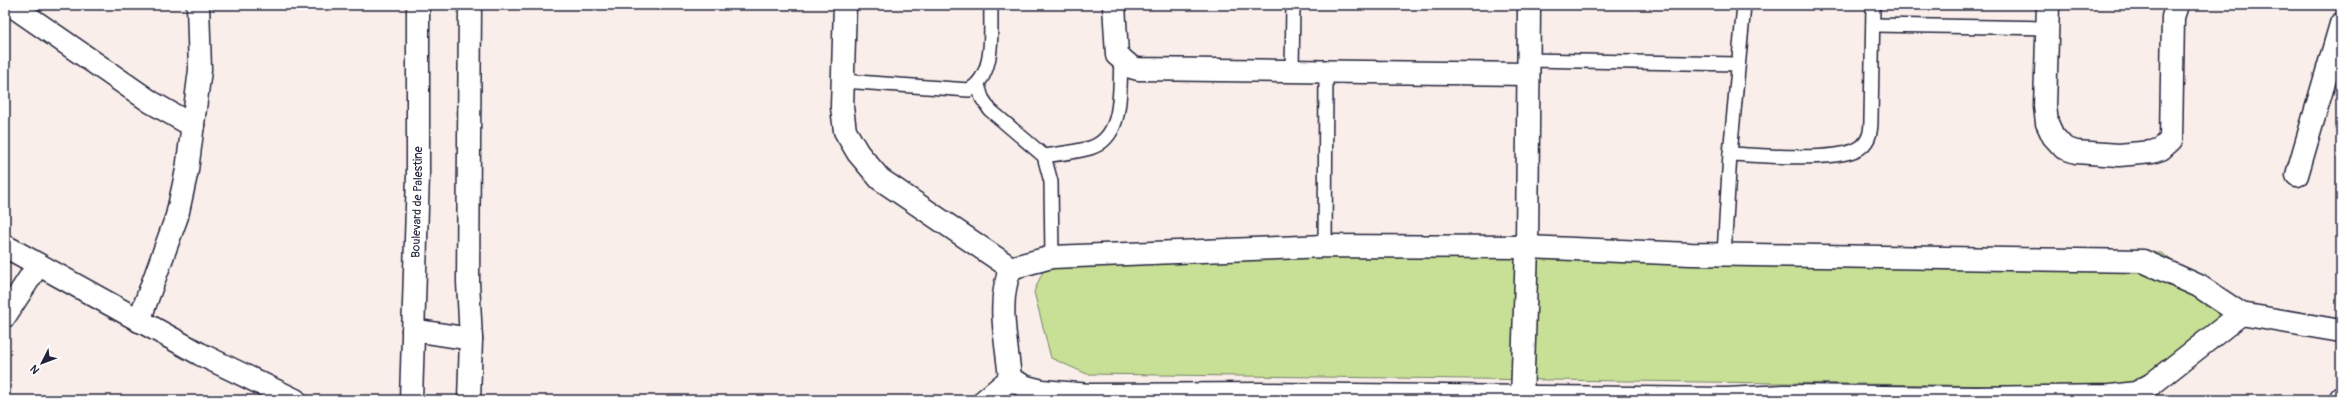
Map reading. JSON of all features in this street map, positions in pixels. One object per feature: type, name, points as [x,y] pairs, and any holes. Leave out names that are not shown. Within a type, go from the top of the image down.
[{"type":"street","points":[[11,5],[151,102],[193,126]]},
{"type":"street","points":[[138,321],[177,216],[187,170],[200,70],[198,5]]},
{"type":"street","name":"Boulevard de Palestine","points":[[411,400],[418,174],[418,5]]},
{"type":"street","points":[[469,400],[471,339],[468,282],[470,5]]},
{"type":"street","points":[[846,5],[842,107],[845,132],[862,158],[880,179],[1011,268],[1052,257],[1325,246],[1527,247],[1724,254],[2143,260],[2199,286],[2241,314],[2341,331]]},
{"type":"street","points":[[1114,5],[1116,48],[1121,60],[1131,67],[1148,70],[1326,72],[1528,67]]},
{"type":"street","points":[[1522,398],[1527,247],[1529,5]]},
{"type":"street","points":[[2048,5],[2045,106],[2048,123],[2053,136],[2064,148],[2076,152],[2136,155],[2161,149],[2171,140],[2173,17],[2177,5]]},
{"type":"street","points":[[2298,175],[2341,24]]},
{"type":"street","points":[[5,246],[200,354],[295,400]]},
{"type":"street","points":[[5,316],[38,265]]},
{"type":"street","points":[[1010,379],[1004,307],[1006,279],[1011,268]]},
{"type":"street","points":[[1010,379],[1042,391],[1090,395],[1262,394],[1522,398],[1727,399],[1784,396],[1976,399],[2111,396],[2136,393],[2166,374],[2241,314]]},
{"type":"street","points":[[413,330],[471,339]]},
{"type":"street","points":[[985,400],[1010,379]]},
{"type":"lane","points":[[843,81],[962,90],[978,85],[985,76],[987,68],[991,5]]},
{"type":"lane","points":[[1292,72],[1293,5]]},
{"type":"lane","points":[[1724,254],[1730,154],[1744,5]]},
{"type":"lane","points":[[1730,154],[1798,158],[1838,154],[1861,147],[1867,141],[1871,131],[1873,5]]},
{"type":"lane","points":[[1873,25],[2047,28]]},
{"type":"lane","points":[[1044,156],[1091,148],[1109,134],[1118,113],[1121,60]]},
{"type":"lane","points":[[1528,67],[1738,64]]},
{"type":"lane","points":[[1325,246],[1326,72]]},
{"type":"lane","points":[[978,85],[982,98],[990,110],[1044,156],[1051,182],[1052,257]]},
{"type":"green space","points":[[1326,252],[2161,253],[2235,305],[2131,387],[2013,386],[1087,374],[1051,358],[1034,292],[1049,257]]}]
